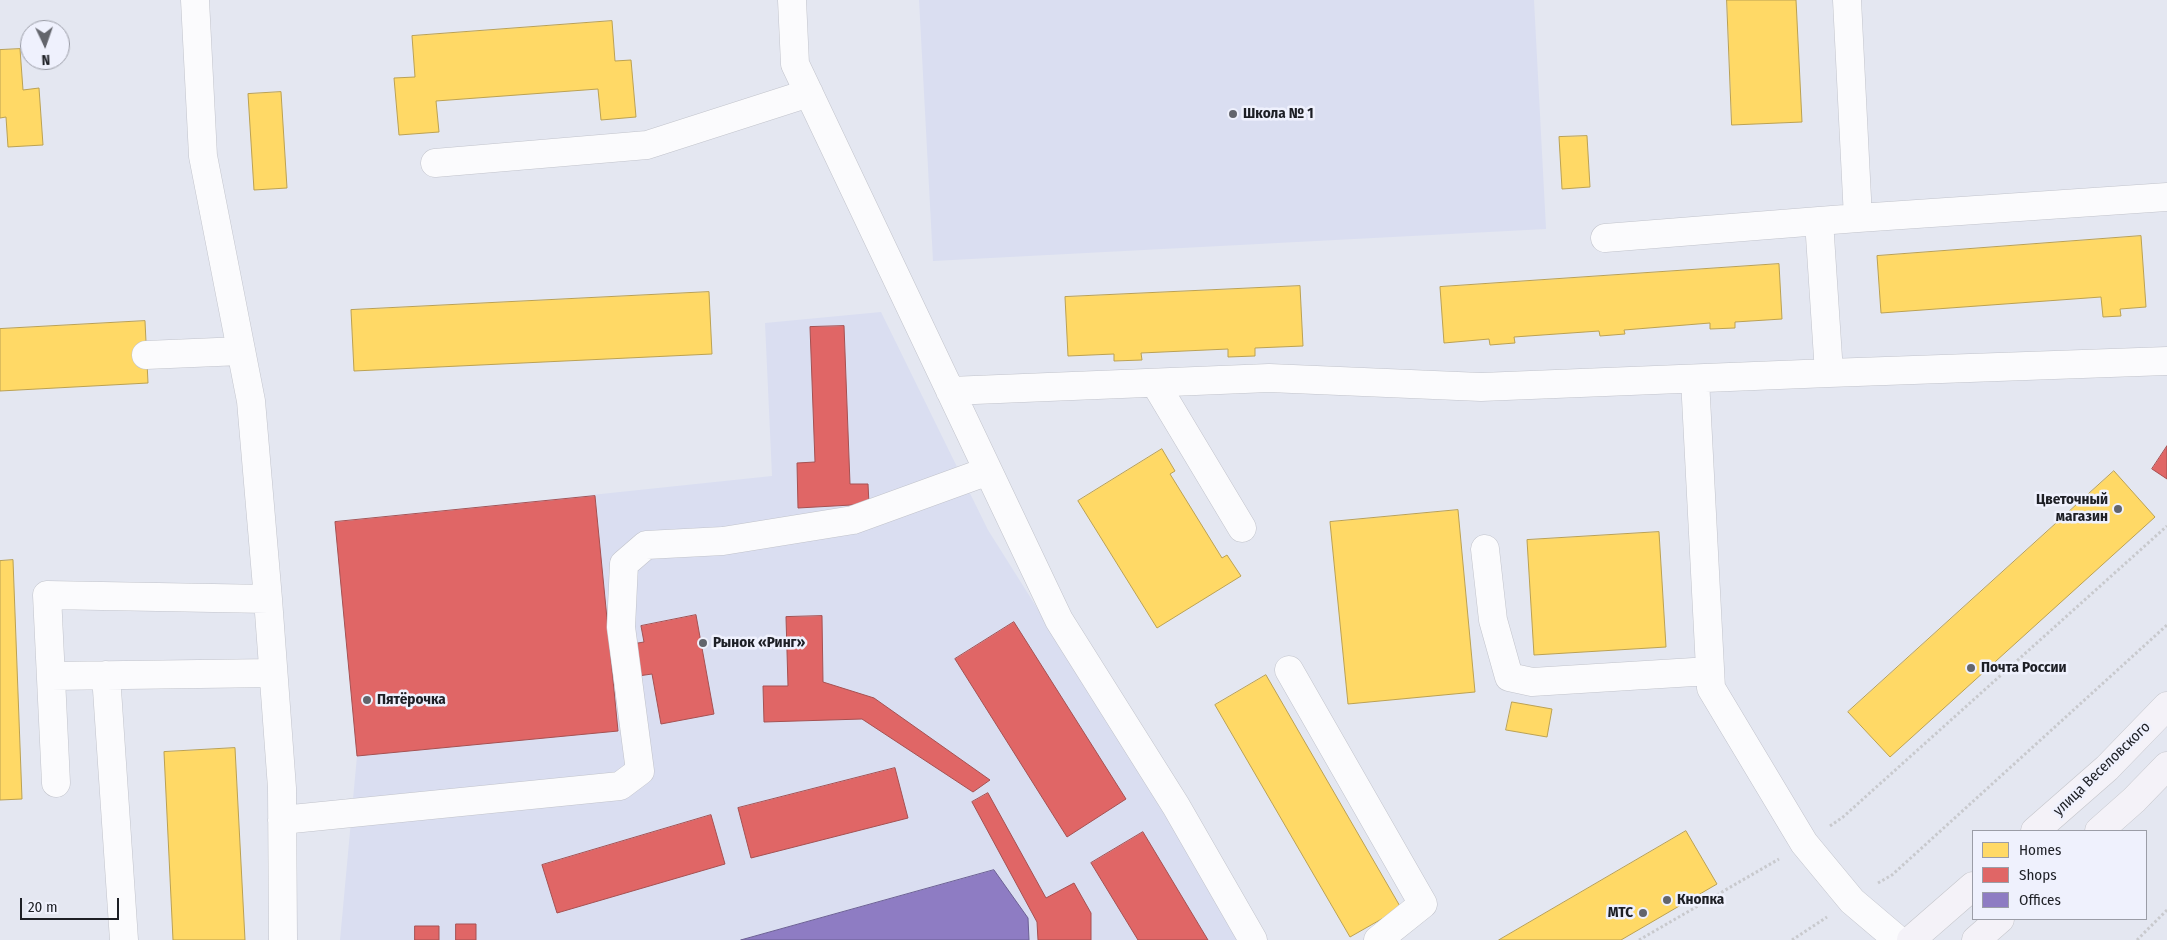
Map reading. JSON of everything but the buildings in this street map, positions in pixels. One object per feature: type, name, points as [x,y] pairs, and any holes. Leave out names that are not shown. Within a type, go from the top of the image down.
[{"type":"main road","name":"улица Веселовского","points":[[2036,830],[2107,768],[2167,706]]},
{"type":"main road","points":[[2100,830],[2134,800],[2167,766]]},
{"type":"main road","points":[[1911,940],[1972,887]]},
{"type":"main road","points":[[1976,940],[1999,920]]},
{"type":"street","points":[[195,0],[203,156],[251,401],[274,672],[282,820],[283,940]]},
{"type":"street","points":[[792,0],[795,64],[1059,620],[1176,806],[1253,940]]},
{"type":"street","points":[[1848,0],[1858,218]]},
{"type":"street","points":[[435,163],[647,145],[809,93]]},
{"type":"street","points":[[1605,238],[1858,218],[2167,198]]},
{"type":"street","points":[[1819,221],[1830,373]]},
{"type":"street","points":[[146,355],[241,351]]},
{"type":"street","points":[[950,391],[1269,378],[1480,387],[2167,361]]},
{"type":"street","points":[[1695,379],[1711,688],[1804,843],[1852,900],[1898,940]]},
{"type":"street","points":[[1154,383],[1242,528]]},
{"type":"street","points":[[282,820],[620,786],[640,770],[621,627],[624,564],[646,545],[723,541],[853,520],[988,471]]},
{"type":"street","points":[[1485,549],[1493,620],[1509,677],[1532,682],[1710,671]]},
{"type":"street","points":[[56,783],[47,595],[268,599]]},
{"type":"street","points":[[1290,670],[1423,904],[1378,940]]},
{"type":"street","points":[[51,676],[274,672]]},
{"type":"street","points":[[106,675],[124,940]]},
{"type":"path","points":[[1639,940],[1770,865],[1843,817],[2167,526]]},
{"type":"path","points":[[1792,940],[1892,875],[2167,624]]},
{"type":"path","points":[[2137,940],[2167,910]]},
{"type":"shaded area","name":"Школа № 1","points":[[919,0],[1534,0],[1546,229],[933,261]]},
{"type":"shaded area","name":"Рынок «Ринг»","points":[[881,312],[988,530],[1246,940],[340,940],[357,756],[335,522],[772,476],[765,323]]},
{"type":"place","name":"Школа № 1","points":[[1233,114]]},
{"type":"place","name":"Цветочный магазин","points":[[2118,509]]},
{"type":"place","name":"Рынок «Ринг»","points":[[703,643]]},
{"type":"place","name":"Почта России","points":[[1971,668]]},
{"type":"place","name":"Пятёрочка","points":[[367,700]]},
{"type":"place","name":"Кнопка","points":[[1667,900]]},
{"type":"place","name":"МТС","points":[[1643,913]]}]
